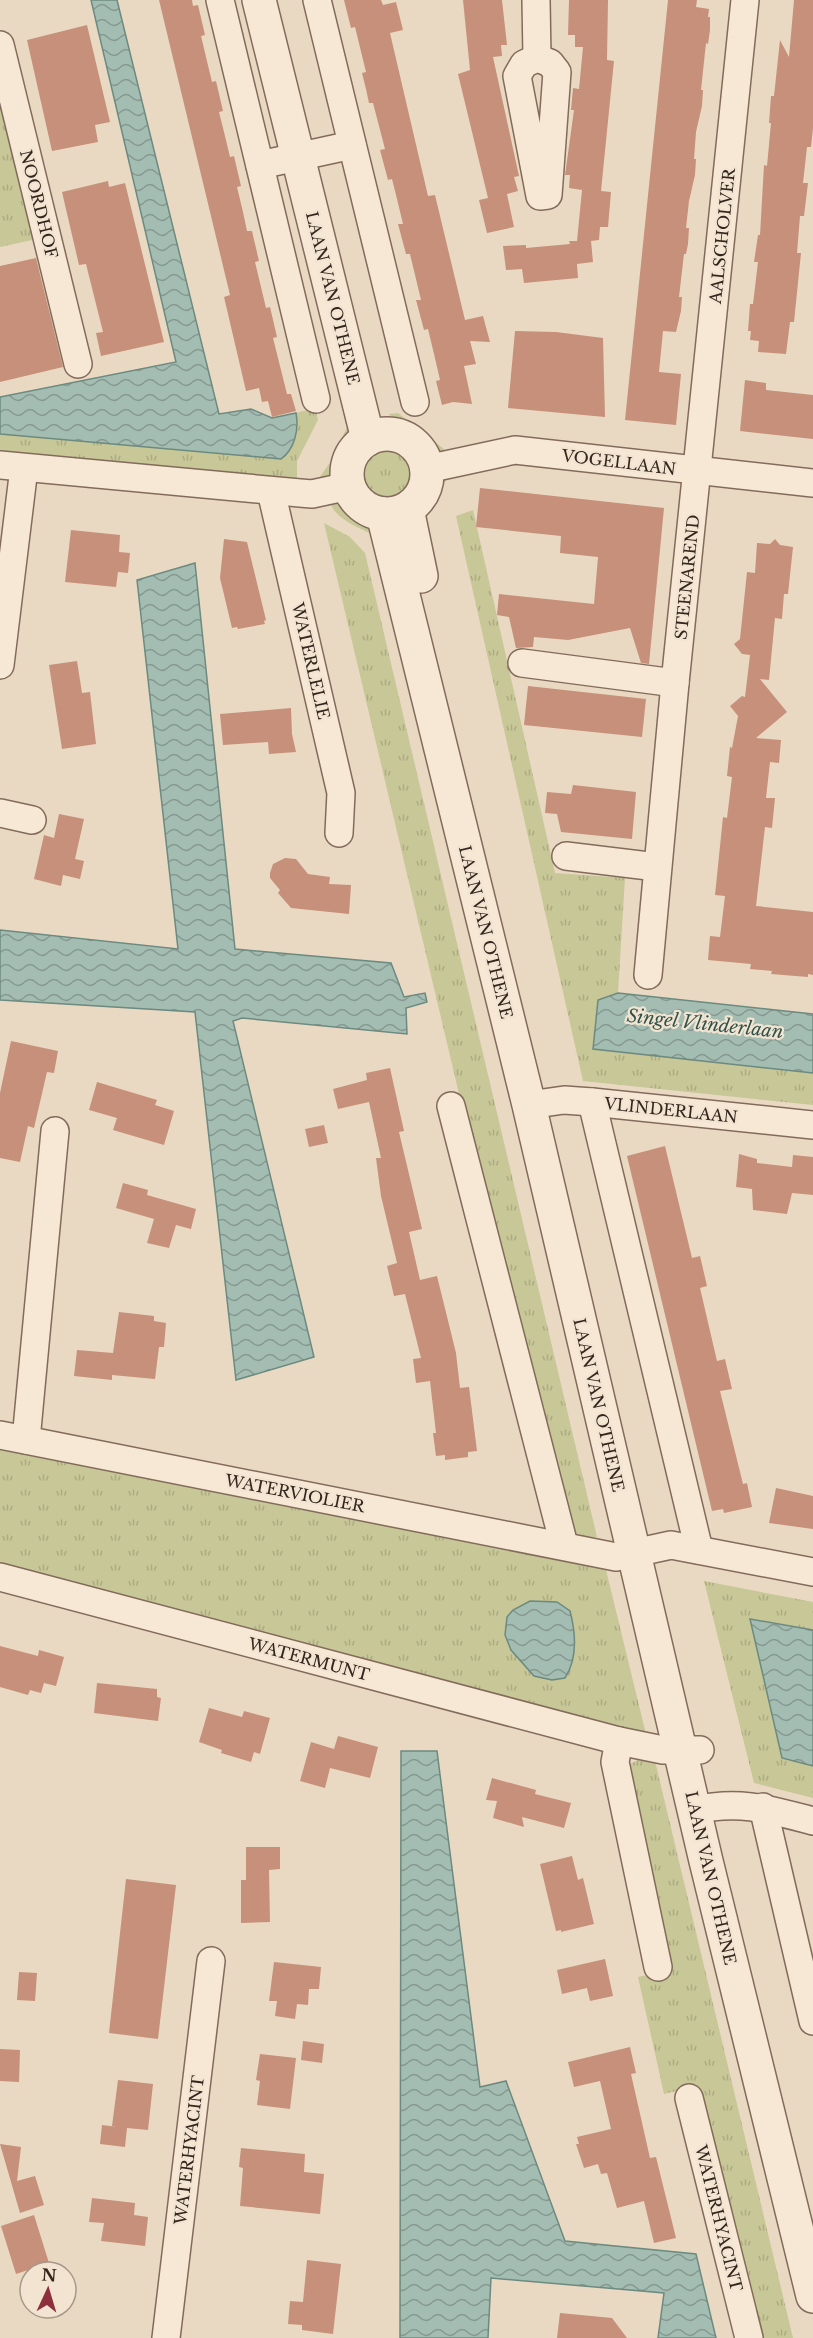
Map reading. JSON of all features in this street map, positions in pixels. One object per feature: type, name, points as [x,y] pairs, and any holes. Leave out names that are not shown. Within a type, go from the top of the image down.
[{"type":"street","points":[[220,0],[316,399]]},
{"type":"street","name":"LAAN VAN OTHENE","points":[[259,0],[308,155],[377,437]]},
{"type":"street","name":"LAAN VAN OTHENE","points":[[281,0],[308,155]]},
{"type":"street","points":[[317,0],[415,402]]},
{"type":"street","points":[[536,0],[537,58]]},
{"type":"street","name":"AALSCHOLVER","points":[[698,471],[745,0]]},
{"type":"street","name":"NOORDHOF","points":[[0,45],[78,364]]},
{"type":"street","points":[[260,165],[352,145]]},
{"type":"street","points":[[397,435],[408,440],[417,448],[427,469],[427,480],[423,492],[416,501],[395,511],[372,511],[362,505],[354,497],[347,473],[350,459],[357,448],[377,437],[397,435]]},
{"type":"street","name":"VOGELLAAN","points":[[427,469],[515,450],[813,483]]},
{"type":"street","points":[[0,665],[12,466],[312,494],[349,486]]},
{"type":"street","name":"STEENAREND","points":[[648,975],[675,683],[698,471]]},
{"type":"street","name":"WATERLELIE","points":[[271,491],[341,793],[339,833]]},
{"type":"street","name":"LAAN VAN OTHENE","points":[[395,511],[487,862],[537,1104],[691,1750],[813,2296]]},
{"type":"street","points":[[522,663],[675,683]]},
{"type":"street","points":[[0,813],[32,820]]},
{"type":"street","points":[[566,856],[657,867]]},
{"type":"street","name":"VLINDERLAAN","points":[[537,1104],[564,1100],[592,1102],[813,1125]]},
{"type":"street","points":[[592,1102],[699,1550]]},
{"type":"street","points":[[451,1106],[564,1545]]},
{"type":"street","name":"WATERVIOLIER","points":[[55,1131],[13,1438],[616,1557],[671,1545],[813,1572]]},
{"type":"street","name":"WATERMUNT","points":[[0,1577],[619,1742],[663,1750],[691,1750]]},
{"type":"street","points":[[619,1742],[615,1762],[658,1968]]},
{"type":"street","points":[[703,1808],[732,1804],[763,1808],[813,1821]]},
{"type":"street","name":"LAAN VAN OTHENE","points":[[703,1808],[813,2215]]},
{"type":"street","points":[[763,1808],[813,2021]]},
{"type":"street","name":"WATERHYACINT","points":[[166,2338],[212,1962]]},
{"type":"street","name":"WATERHYACINT","points":[[689,2098],[749,2338]]},
{"type":"green space","points":[[0,75],[37,239],[0,247]]},
{"type":"green space","points":[[315,408],[318,420],[297,461],[297,485],[0,454],[0,434],[281,459],[294,438],[297,426],[296,413]]},
{"type":"green space","points":[[398,413],[444,449],[445,454],[431,453],[414,437],[403,431],[389,414]]},
{"type":"green space","points":[[355,422],[351,444],[339,467],[317,485],[317,481],[331,461],[348,425]]},
{"type":"green space","points":[[386,443],[403,448],[411,456],[416,473],[411,490],[403,498],[386,503],[369,498],[361,490],[356,473],[361,456],[369,448]]},
{"type":"green space","points":[[450,472],[421,528],[416,509],[426,495],[430,482]]},
{"type":"green space","points":[[330,503],[346,507],[369,519],[375,535],[343,519]]},
{"type":"green space","points":[[473,510],[555,873],[625,878],[618,993],[598,1000],[593,1049],[813,1073],[813,1105],[583,1081],[456,516]]},
{"type":"green space","points":[[324,523],[350,537],[365,553],[597,1537],[568,1537],[464,1115]]},
{"type":"green space","points":[[0,1449],[606,1570],[646,1734],[633,1734],[0,1564]]},
{"type":"green space","points":[[704,1581],[813,1602],[813,1630],[751,1619],[813,1766],[813,1798],[754,1783]]},
{"type":"green space","points":[[640,1759],[655,1761],[793,2338],[758,2338],[698,2086],[664,2094],[638,1977],[669,1970],[626,1766]]},
{"type":"water","points":[[91,0],[117,0],[219,414],[251,409],[272,418],[296,413],[295,438],[290,450],[281,459],[0,434],[0,397],[176,362]]},
{"type":"water","points":[[195,563],[235,949],[391,963],[404,997],[425,993],[427,1002],[406,1008],[407,1034],[242,1018],[233,1021],[314,1357],[236,1380],[195,1012],[0,1000],[0,930],[178,949],[137,580]]},
{"type":"water","name":"Singel Vlinderlaan","points":[[618,993],[813,1014],[813,1073],[593,1049],[598,1000]]},
{"type":"water","points":[[530,1601],[557,1602],[570,1611],[575,1646],[572,1662],[565,1678],[552,1680],[534,1676],[511,1650],[505,1635],[507,1617],[513,1610]]},
{"type":"water","points":[[750,1619],[813,1630],[813,1766],[782,1758]]},
{"type":"water","points":[[401,1751],[437,1751],[480,2087],[506,2081],[565,2241],[696,2254],[716,2338],[658,2338],[664,2293],[491,2278],[488,2338],[400,2338]]},
{"type":"building","points":[[159,0],[192,0],[193,6],[198,5],[205,35],[201,36],[212,82],[216,81],[223,111],[219,112],[230,157],[234,156],[241,186],[237,187],[247,231],[252,231],[259,261],[255,262],[266,308],[270,307],[277,337],[273,338],[287,394],[291,394],[296,411],[272,417],[268,401],[262,402],[259,388],[246,391],[224,297],[230,295]]},
{"type":"building","points":[[344,0],[381,0],[383,5],[396,2],[403,30],[390,33],[428,196],[435,195],[465,320],[483,316],[490,342],[470,341],[476,364],[464,366],[472,404],[453,402],[442,405],[436,381],[440,380],[428,329],[424,330],[416,300],[421,300],[410,254],[406,254],[398,224],[403,224],[397,199],[392,179],[388,180],[380,150],[385,149],[373,103],[369,103],[362,73],[366,72],[355,27],[351,28]]},
{"type":"building","points":[[463,0],[502,0],[507,45],[501,45],[502,56],[493,57],[519,176],[514,177],[518,191],[507,194],[514,227],[487,233],[479,200],[488,198],[458,74],[470,70]]},
{"type":"building","points":[[569,0],[608,0],[607,60],[614,61],[601,191],[611,192],[608,227],[600,227],[599,240],[591,241],[593,262],[577,264],[578,278],[524,283],[522,269],[506,270],[503,246],[526,245],[526,248],[570,244],[569,241],[577,241],[582,190],[569,188],[570,175],[565,175],[574,110],[571,110],[573,88],[579,89],[583,47],[575,47],[575,35],[568,35]]},
{"type":"building","points":[[668,0],[697,0],[696,7],[709,9],[708,17],[710,17],[701,90],[703,90],[702,106],[696,132],[695,175],[686,228],[689,228],[688,244],[686,254],[684,254],[679,297],[682,297],[681,311],[676,332],[663,331],[659,372],[681,374],[676,425],[625,420]]},
{"type":"building","points":[[794,0],[813,0],[813,128],[811,147],[807,147],[803,183],[808,183],[804,216],[800,216],[797,253],[801,253],[794,322],[790,322],[786,354],[758,352],[759,341],[750,340],[751,331],[748,331],[750,304],[753,304],[758,262],[754,262],[758,235],[760,235],[764,165],[767,166],[771,123],[769,123],[771,96],[774,96],[780,40],[789,57]]},
{"type":"building","points":[[87,25],[110,122],[95,125],[98,142],[52,151],[27,40]]},
{"type":"building","points":[[108,181],[109,187],[125,183],[164,342],[101,356],[96,333],[103,332],[86,264],[79,265],[62,192]]},
{"type":"building","points":[[36,258],[63,367],[0,382],[0,266]]},
{"type":"building","points":[[515,331],[556,332],[603,338],[605,417],[508,408]]},
{"type":"building","points":[[745,380],[766,383],[766,390],[813,395],[813,439],[740,431]]},
{"type":"building","points":[[480,488],[664,508],[649,664],[641,663],[630,628],[568,640],[534,637],[533,647],[516,648],[509,617],[497,615],[499,594],[594,604],[598,557],[560,553],[561,536],[476,527]]},
{"type":"building","points":[[71,530],[120,535],[119,552],[130,553],[128,573],[118,572],[116,587],[65,582]]},
{"type":"building","points":[[224,539],[247,542],[266,620],[265,624],[232,628],[220,578]]},
{"type":"building","points":[[775,539],[780,545],[793,547],[788,594],[784,594],[782,619],[775,618],[769,680],[760,679],[787,712],[756,738],[781,740],[779,763],[770,762],[766,798],[775,798],[772,828],[765,827],[756,906],[813,912],[813,975],[808,974],[808,977],[771,974],[772,971],[750,969],[751,964],[708,960],[710,936],[720,937],[725,896],[715,895],[723,817],[727,818],[732,777],[727,776],[730,747],[732,748],[738,716],[730,706],[742,696],[745,697],[750,655],[742,654],[734,644],[740,639],[747,572],[755,573],[757,543],[770,544]]},
{"type":"building","points":[[77,661],[82,693],[90,692],[96,744],[62,749],[49,665]]},
{"type":"building","points":[[528,686],[646,699],[642,737],[524,725]]},
{"type":"building","points":[[291,708],[292,734],[296,752],[269,754],[268,742],[223,745],[220,714]]},
{"type":"building","points":[[573,785],[636,792],[632,839],[561,832],[557,814],[545,813],[547,792],[571,794]]},
{"type":"building","points":[[59,814],[84,819],[75,859],[84,861],[80,879],[63,875],[61,886],[34,879],[44,835],[54,838]]},
{"type":"building","points":[[285,858],[296,859],[308,874],[330,877],[329,884],[351,885],[349,914],[291,908],[278,893],[280,890],[270,878],[273,864]]},
{"type":"building","points":[[11,1041],[58,1051],[54,1073],[47,1072],[34,1128],[28,1126],[20,1162],[0,1158],[0,1093]]},
{"type":"building","points":[[390,1068],[404,1131],[399,1132],[422,1229],[409,1232],[420,1280],[437,1276],[456,1353],[460,1388],[469,1387],[477,1451],[468,1452],[468,1457],[445,1460],[445,1455],[436,1456],[433,1433],[436,1433],[430,1381],[416,1383],[413,1359],[421,1358],[405,1294],[394,1296],[387,1266],[397,1263],[381,1196],[376,1158],[381,1158],[369,1102],[338,1109],[333,1089],[367,1080],[366,1073]]},
{"type":"building","points":[[97,1082],[157,1100],[155,1105],[174,1111],[164,1145],[113,1130],[117,1118],[89,1110]]},
{"type":"building","points":[[324,1125],[328,1143],[309,1147],[305,1129]]},
{"type":"building","points":[[665,1146],[692,1258],[700,1256],[707,1286],[700,1288],[717,1361],[725,1359],[732,1389],[720,1391],[743,1484],[747,1483],[752,1507],[724,1513],[723,1509],[712,1511],[627,1156]]},
{"type":"building","points":[[739,1154],[757,1159],[757,1163],[792,1167],[793,1155],[813,1157],[813,1195],[792,1193],[787,1214],[753,1210],[752,1189],[736,1187]]},
{"type":"building","points":[[123,1183],[148,1190],[147,1195],[196,1209],[191,1229],[176,1225],[169,1248],[147,1243],[154,1219],[116,1208]]},
{"type":"building","points":[[119,1312],[154,1316],[154,1321],[166,1323],[164,1347],[159,1347],[155,1379],[112,1375],[112,1380],[74,1376],[77,1350],[113,1353]]},
{"type":"building","points":[[776,1488],[813,1496],[813,1529],[769,1523]]},
{"type":"building","points":[[0,1646],[38,1656],[39,1650],[64,1657],[56,1686],[44,1683],[41,1693],[30,1690],[28,1695],[0,1687]]},
{"type":"building","points":[[97,1683],[157,1689],[157,1697],[161,1698],[158,1721],[94,1713]]},
{"type":"building","points":[[209,1708],[242,1717],[244,1711],[270,1718],[260,1754],[254,1752],[251,1762],[221,1753],[222,1750],[199,1742]]},
{"type":"building","points":[[338,1736],[378,1747],[370,1778],[330,1768],[325,1788],[300,1781],[311,1742],[334,1749]]},
{"type":"building","points":[[492,1778],[536,1790],[535,1794],[571,1803],[564,1828],[522,1817],[524,1827],[493,1818],[497,1801],[486,1800]]},
{"type":"building","points":[[246,1847],[280,1847],[280,1869],[269,1870],[270,1922],[241,1923],[241,1880],[246,1880]]},
{"type":"building","points":[[572,1856],[578,1880],[583,1878],[594,1924],[561,1932],[561,1930],[556,1931],[540,1864]]},
{"type":"building","points":[[126,1879],[176,1885],[158,2039],[109,2033]]},
{"type":"building","points":[[605,1959],[613,1996],[590,2001],[587,1988],[562,1994],[557,1970]]},
{"type":"building","points":[[274,1962],[321,1967],[319,1989],[309,1989],[308,2005],[297,2004],[295,2019],[275,2016],[277,2001],[269,2001]]},
{"type":"building","points":[[19,1972],[37,1973],[35,2001],[17,2000]]},
{"type":"building","points":[[303,2041],[324,2044],[322,2063],[301,2060]]},
{"type":"building","points":[[630,2047],[636,2073],[631,2074],[650,2158],[656,2157],[676,2238],[654,2243],[644,2201],[617,2208],[607,2173],[601,2174],[598,2164],[584,2168],[576,2144],[579,2144],[577,2137],[611,2129],[600,2081],[574,2087],[568,2062]]},
{"type":"building","points":[[0,2049],[20,2050],[19,2082],[0,2081]]},
{"type":"building","points":[[260,2054],[296,2058],[290,2109],[257,2105],[260,2081],[256,2080]]},
{"type":"building","points":[[118,2080],[153,2084],[148,2130],[127,2128],[125,2147],[100,2144],[102,2125],[118,2127],[112,2126]]},
{"type":"building","points":[[0,2144],[21,2147],[17,2181],[35,2176],[44,2205],[20,2213]]},
{"type":"building","points":[[241,2148],[305,2154],[304,2172],[324,2174],[320,2214],[240,2206],[243,2168],[239,2167]]},
{"type":"building","points":[[92,2198],[135,2203],[134,2215],[148,2217],[145,2246],[101,2241],[104,2223],[89,2222]]},
{"type":"building","points":[[34,2215],[48,2260],[18,2260],[18,2273],[16,2274],[1,2226]]},
{"type":"building","points":[[307,2260],[341,2264],[333,2334],[302,2330],[302,2325],[288,2324],[290,2301],[303,2302]]},
{"type":"building","points":[[560,2313],[612,2318],[627,2338],[557,2338]]}]
